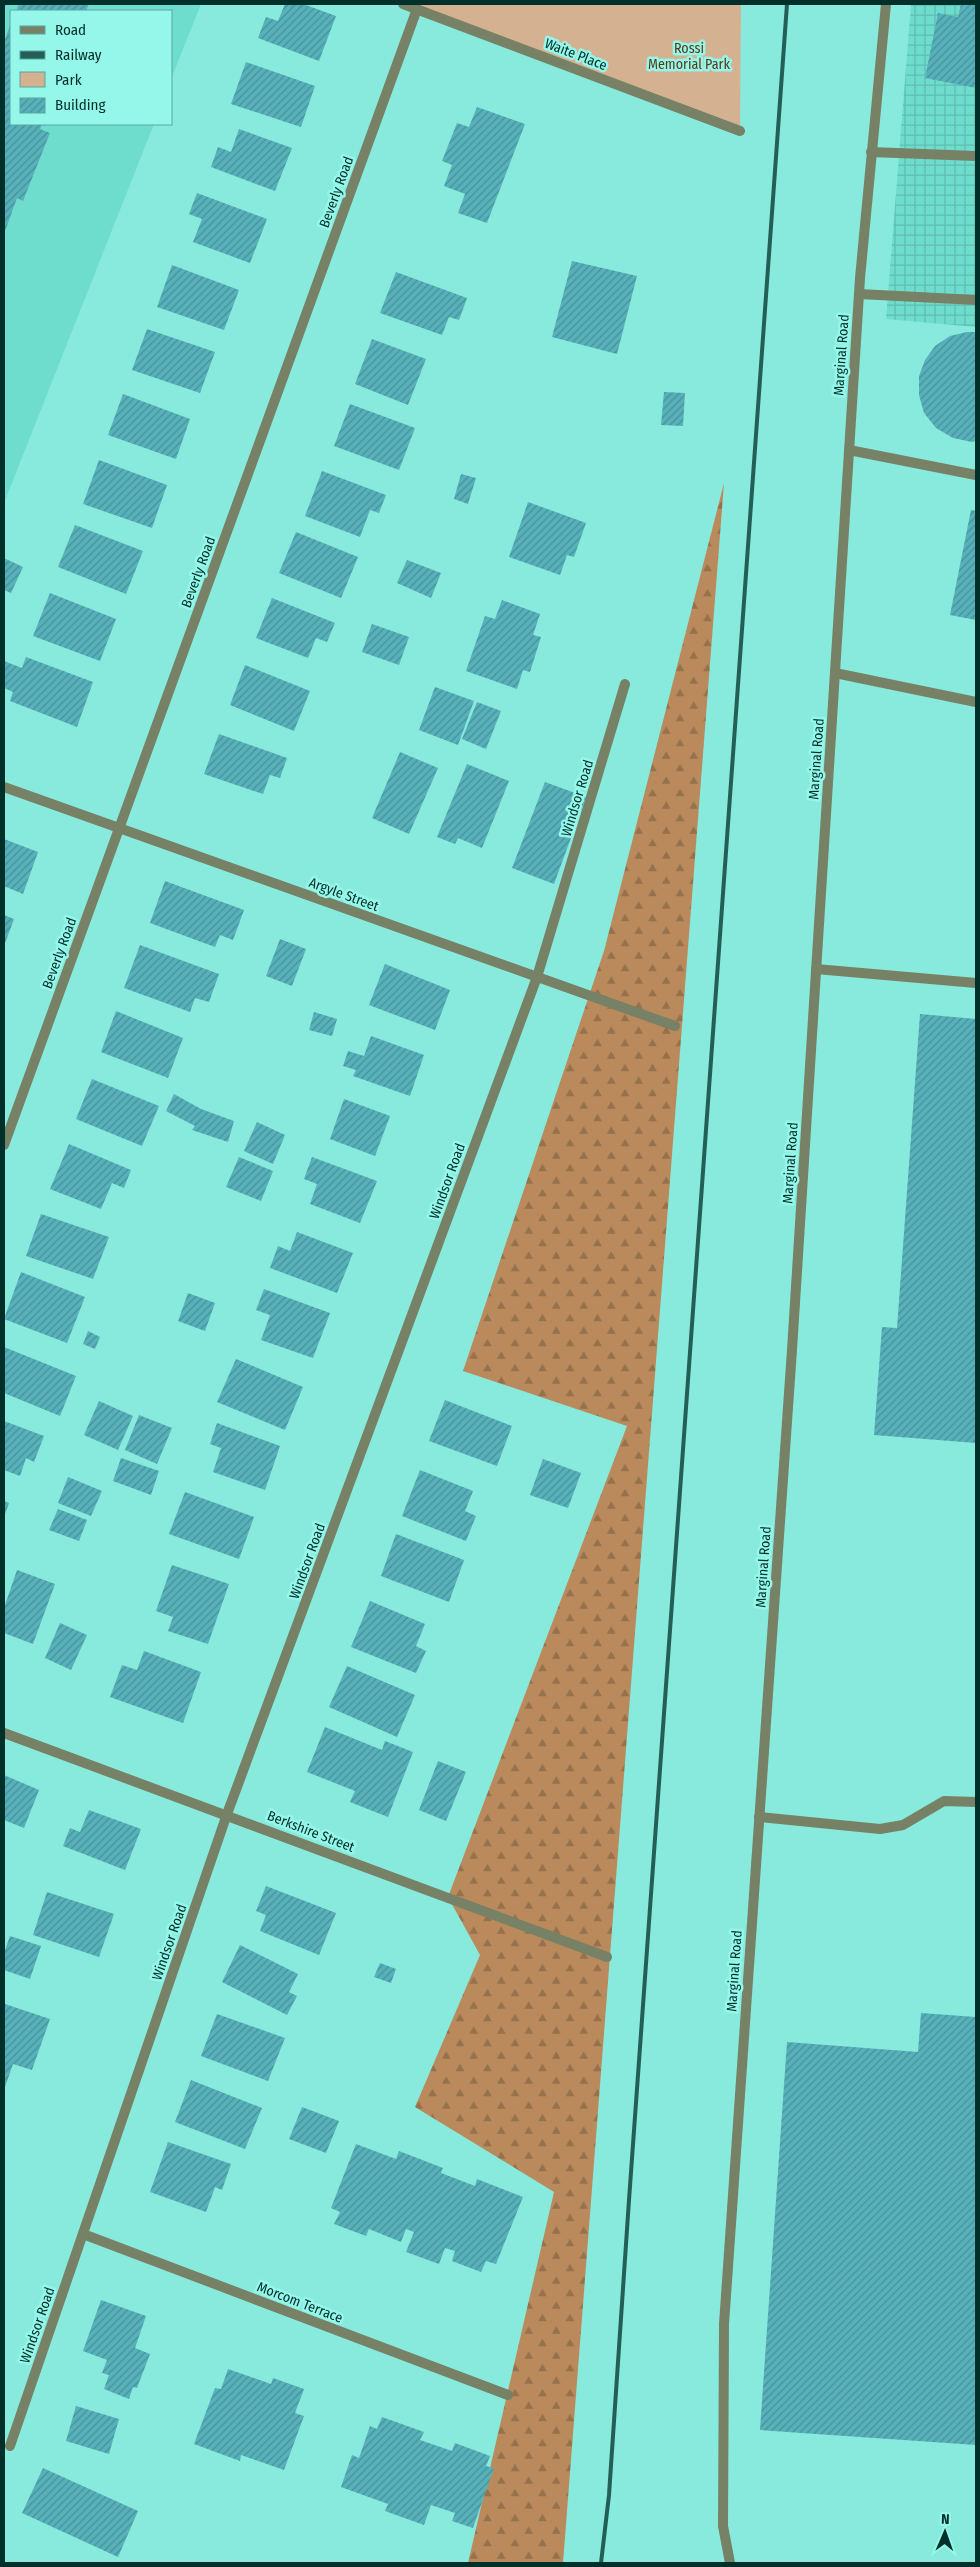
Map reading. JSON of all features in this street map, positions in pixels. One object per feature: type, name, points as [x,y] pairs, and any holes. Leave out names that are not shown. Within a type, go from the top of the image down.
[{"type":"street","name":"Waite Place","points":[[403,4],[740,131]]},
{"type":"street","name":"Marginal Road","points":[[730,2563],[723,2526],[724,2324],[792,1350],[859,294],[886,4]]},
{"type":"street","name":"Beverly Road","points":[[4,1145],[418,9]]},
{"type":"street","points":[[871,152],[976,156]]},
{"type":"street","points":[[859,294],[976,300]]},
{"type":"street","points":[[849,450],[976,475]]},
{"type":"street","points":[[835,673],[976,702]]},
{"type":"street","name":"Windsor Road","points":[[10,2446],[228,1814],[537,977],[625,684]]},
{"type":"street","name":"Argyle Street","points":[[4,787],[675,1026]]},
{"type":"street","points":[[816,969],[976,982]]},
{"type":"street","name":"Berkshire Street","points":[[4,1732],[607,1957]]},
{"type":"street","points":[[759,1818],[880,1829],[903,1825],[944,1801],[976,1802]]},
{"type":"street","name":"Morcom Terrace","points":[[83,2234],[508,2395]]},
{"type":"shaded area","points":[[4,4],[201,4],[172,76],[172,10],[10,10],[10,125],[154,125],[4,503]]},
{"type":"shaded area","points":[[911,4],[976,4],[976,327],[886,319]]},
{"type":"green space","name":"Rossi Memorial Park","points":[[403,4],[741,4],[740,131]]},
{"type":"green space","points":[[724,483],[563,2563],[468,2563],[554,2192],[415,2107],[480,1955],[448,1897],[627,1426],[463,1371],[604,951]]},
{"type":"building","points":[[19,4],[89,4],[86,10],[16,10]]},
{"type":"building","points":[[285,4],[303,4],[336,16],[319,61],[258,38],[266,17],[278,21]]},
{"type":"building","points":[[961,4],[976,4],[976,88],[925,78],[938,13],[958,17]]},
{"type":"building","points":[[10,26],[10,125],[42,125],[40,129],[50,133],[23,201],[17,198],[4,234],[4,42]]},
{"type":"building","points":[[246,62],[315,86],[301,127],[231,104]]},
{"type":"building","points":[[477,107],[525,124],[487,223],[458,213],[465,194],[444,186],[452,165],[442,161],[457,123],[469,127]]},
{"type":"building","points":[[239,129],[292,148],[275,191],[211,167],[218,147],[231,152]]},
{"type":"building","points":[[197,193],[267,219],[250,263],[193,242],[202,219],[189,214]]},
{"type":"building","points":[[572,261],[637,276],[617,354],[552,337]]},
{"type":"building","points":[[172,265],[239,290],[224,330],[157,307]]},
{"type":"building","points":[[396,272],[467,298],[459,320],[449,317],[442,335],[380,313]]},
{"type":"building","points":[[147,329],[215,352],[200,393],[132,370]]},
{"type":"building","points":[[976,332],[976,441],[972,442],[953,438],[936,428],[924,413],[919,395],[919,376],[925,360],[935,346],[950,336]]},
{"type":"building","points":[[372,339],[426,359],[408,405],[355,384]]},
{"type":"building","points":[[664,392],[685,393],[683,426],[661,425]]},
{"type":"building","points":[[123,394],[190,419],[176,459],[108,435]]},
{"type":"building","points":[[350,404],[415,428],[399,470],[334,446]]},
{"type":"building","points":[[99,460],[167,485],[152,528],[83,504]]},
{"type":"building","points":[[322,471],[386,495],[379,513],[370,510],[360,537],[305,516]]},
{"type":"building","points":[[461,474],[476,478],[468,504],[454,499]]},
{"type":"building","points":[[528,502],[586,523],[574,557],[567,555],[560,575],[509,557]]},
{"type":"building","points":[[971,510],[976,511],[976,620],[950,615]]},
{"type":"building","points":[[75,525],[143,551],[126,594],[58,567]]},
{"type":"building","points":[[296,532],[358,557],[341,598],[279,573]]},
{"type":"building","points":[[4,558],[23,567],[11,593],[4,590]]},
{"type":"building","points":[[407,560],[441,573],[431,598],[397,583]]},
{"type":"building","points":[[50,593],[116,619],[100,661],[33,636]]},
{"type":"building","points":[[272,598],[335,623],[327,642],[316,638],[308,658],[256,638]]},
{"type":"building","points":[[502,600],[540,614],[533,635],[541,637],[530,672],[523,670],[517,689],[466,671],[485,616],[495,619]]},
{"type":"building","points":[[372,624],[409,637],[399,665],[362,652]]},
{"type":"building","points":[[26,657],[93,682],[77,727],[10,701],[13,692],[4,688],[4,661],[22,668]]},
{"type":"building","points":[[245,665],[310,691],[294,731],[230,705]]},
{"type":"building","points":[[435,687],[474,701],[458,745],[419,730]]},
{"type":"building","points":[[477,702],[501,711],[486,749],[462,739]]},
{"type":"building","points":[[219,734],[287,758],[280,778],[270,775],[263,794],[204,774]]},
{"type":"building","points":[[400,752],[438,768],[409,834],[372,818]]},
{"type":"building","points":[[467,764],[509,781],[482,848],[458,838],[455,844],[437,837]]},
{"type":"building","points":[[545,782],[586,797],[554,884],[512,868]]},
{"type":"building","points":[[4,839],[38,852],[23,894],[4,886]]},
{"type":"building","points":[[165,881],[244,910],[233,940],[220,935],[215,947],[150,923]]},
{"type":"building","points":[[4,915],[14,919],[4,946]]},
{"type":"building","points":[[280,939],[306,949],[292,986],[266,976]]},
{"type":"building","points":[[140,945],[219,974],[209,1002],[195,998],[190,1012],[124,988]]},
{"type":"building","points":[[385,964],[450,990],[435,1030],[369,1005]]},
{"type":"building","points":[[116,1011],[183,1038],[168,1078],[101,1052]]},
{"type":"building","points":[[314,1012],[337,1019],[332,1036],[309,1030]]},
{"type":"building","points":[[920,1014],[976,1019],[976,1443],[874,1435],[882,1327],[897,1328]]},
{"type":"building","points":[[371,1036],[424,1055],[410,1096],[353,1076],[356,1070],[343,1066],[348,1051],[364,1056]]},
{"type":"building","points":[[92,1079],[159,1106],[142,1146],[76,1119]]},
{"type":"building","points":[[174,1094],[201,1109],[234,1121],[228,1142],[192,1130],[195,1126],[166,1111]]},
{"type":"building","points":[[344,1099],[390,1116],[375,1156],[330,1139]]},
{"type":"building","points":[[257,1122],[285,1135],[273,1164],[244,1151]]},
{"type":"building","points":[[69,1144],[131,1170],[124,1188],[112,1183],[101,1209],[50,1189]]},
{"type":"building","points":[[239,1157],[273,1171],[261,1201],[226,1187]]},
{"type":"building","points":[[312,1157],[377,1181],[360,1223],[310,1204],[317,1184],[304,1179]]},
{"type":"building","points":[[41,1214],[109,1237],[93,1279],[26,1256]]},
{"type":"building","points":[[297,1232],[353,1253],[337,1293],[270,1268],[278,1246],[290,1251]]},
{"type":"building","points":[[21,1272],[85,1297],[67,1343],[4,1319]]},
{"type":"building","points":[[264,1289],[330,1313],[313,1358],[261,1340],[270,1315],[256,1310]]},
{"type":"building","points":[[188,1293],[215,1303],[205,1331],[178,1321]]},
{"type":"building","points":[[88,1331],[100,1337],[95,1349],[83,1344]]},
{"type":"building","points":[[4,1347],[76,1376],[60,1416],[4,1393]]},
{"type":"building","points":[[236,1359],[303,1387],[285,1430],[217,1402]]},
{"type":"building","points":[[445,1400],[512,1426],[497,1466],[429,1441]]},
{"type":"building","points":[[99,1401],[133,1416],[118,1450],[84,1435]]},
{"type":"building","points":[[139,1415],[172,1428],[157,1464],[125,1450]]},
{"type":"building","points":[[4,1421],[44,1436],[34,1462],[26,1458],[20,1476],[4,1470]]},
{"type":"building","points":[[217,1423],[280,1446],[265,1490],[213,1472],[221,1448],[210,1444]]},
{"type":"building","points":[[121,1458],[159,1471],[151,1495],[113,1481]]},
{"type":"building","points":[[543,1459],[581,1473],[568,1508],[530,1495]]},
{"type":"building","points":[[420,1470],[473,1491],[465,1511],[476,1516],[466,1541],[402,1516]]},
{"type":"building","points":[[68,1477],[102,1491],[91,1516],[58,1503]]},
{"type":"building","points":[[185,1492],[254,1517],[239,1559],[169,1534]]},
{"type":"building","points":[[4,1501],[9,1503],[4,1517]]},
{"type":"building","points":[[58,1509],[87,1520],[79,1541],[49,1530]]},
{"type":"building","points":[[396,1534],[464,1560],[449,1602],[381,1576]]},
{"type":"building","points":[[172,1565],[229,1584],[208,1644],[168,1631],[173,1617],[156,1611]]},
{"type":"building","points":[[17,1570],[55,1584],[33,1644],[4,1633],[4,1608]]},
{"type":"building","points":[[370,1601],[425,1624],[416,1646],[426,1651],[416,1673],[351,1647]]},
{"type":"building","points":[[60,1623],[87,1635],[71,1670],[45,1658]]},
{"type":"building","points":[[144,1651],[201,1672],[183,1723],[110,1697],[122,1665],[137,1670]]},
{"type":"building","points":[[347,1666],[415,1695],[397,1737],[329,1707]]},
{"type":"building","points":[[325,1727],[382,1750],[385,1741],[413,1752],[388,1817],[350,1802],[355,1791],[307,1772]]},
{"type":"building","points":[[438,1761],[466,1772],[446,1821],[419,1810]]},
{"type":"building","points":[[4,1775],[39,1790],[24,1828],[4,1820]]},
{"type":"building","points":[[89,1810],[141,1829],[125,1870],[63,1846],[70,1828],[80,1832]]},
{"type":"building","points":[[266,1886],[336,1913],[319,1955],[260,1931],[266,1915],[256,1911]]},
{"type":"building","points":[[47,1892],[114,1914],[99,1957],[33,1935]]},
{"type":"building","points":[[10,1936],[41,1946],[30,1979],[4,1970],[4,1953]]},
{"type":"building","points":[[240,1945],[298,1974],[289,1992],[297,1996],[287,2015],[222,1982]]},
{"type":"building","points":[[380,1963],[396,1969],[391,1983],[374,1977]]},
{"type":"building","points":[[5,2004],[50,2019],[32,2070],[13,2064],[4,2090]]},
{"type":"building","points":[[921,2013],[976,2017],[976,2445],[760,2430],[787,2042],[918,2052]]},
{"type":"building","points":[[217,2014],[285,2038],[268,2081],[201,2056]]},
{"type":"building","points":[[191,2080],[262,2108],[245,2149],[175,2122]]},
{"type":"building","points":[[302,2107],[339,2121],[326,2153],[289,2139]]},
{"type":"building","points":[[168,2142],[231,2164],[222,2190],[215,2187],[206,2212],[150,2192]]},
{"type":"building","points":[[356,2144],[396,2159],[399,2151],[443,2168],[441,2173],[475,2186],[477,2179],[523,2197],[496,2264],[486,2261],[481,2272],[452,2261],[455,2251],[445,2248],[439,2264],[406,2252],[414,2232],[406,2229],[401,2242],[369,2229],[366,2236],[334,2224],[340,2212],[331,2208]]},
{"type":"building","points":[[101,2300],[146,2316],[135,2348],[150,2354],[137,2388],[133,2387],[129,2399],[104,2389],[109,2375],[102,2373],[107,2360],[83,2351]]},
{"type":"building","points":[[228,2369],[271,2384],[273,2378],[304,2389],[295,2413],[304,2416],[284,2470],[241,2455],[240,2461],[194,2444],[215,2388],[221,2389]]},
{"type":"building","points":[[76,2406],[119,2419],[109,2454],[66,2441]]},
{"type":"building","points":[[382,2417],[424,2432],[420,2440],[452,2451],[455,2443],[490,2456],[486,2466],[494,2468],[473,2528],[452,2521],[455,2513],[431,2505],[424,2525],[385,2511],[388,2504],[341,2487],[352,2455],[359,2458],[370,2426],[377,2429]]},
{"type":"building","points":[[43,2468],[138,2511],[118,2557],[22,2513]]},
{"type":"railway","points":[[601,2563],[609,2495],[787,4]]}]
